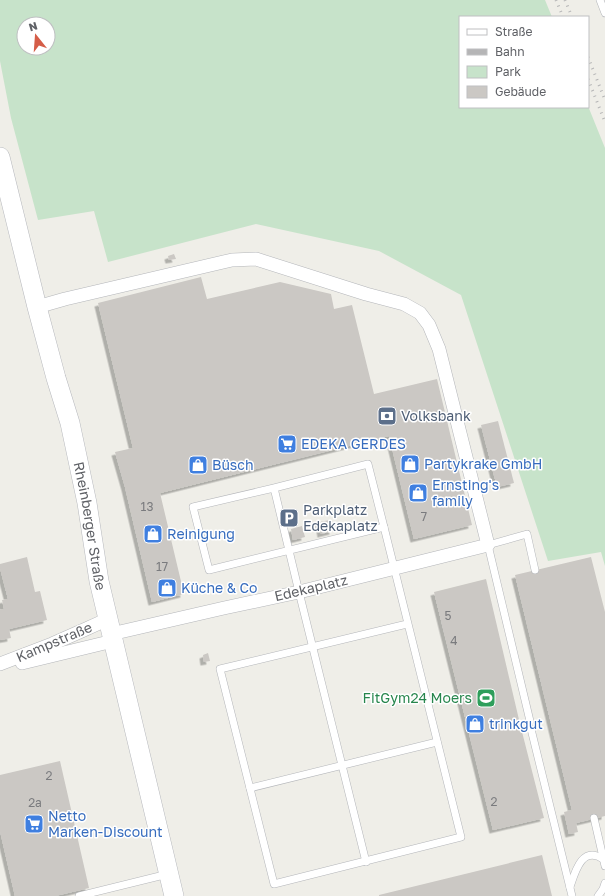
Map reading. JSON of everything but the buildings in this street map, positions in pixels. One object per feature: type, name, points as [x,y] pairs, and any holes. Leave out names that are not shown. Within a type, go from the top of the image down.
[{"type":"main road","name":"Rheinberger Straße","points":[[0,156],[37,307],[70,423],[87,503],[99,581],[174,896]]},
{"type":"street","points":[[37,307],[65,299],[232,260],[256,259],[366,294],[404,304],[420,313],[429,325],[439,349],[488,545]]},
{"type":"street","name":"Edekaplatz","points":[[111,632],[299,592],[488,545]]},
{"type":"street","name":"Kampstraße","points":[[0,666],[86,629],[111,632]]},
{"type":"street","name":"Kampstraße","points":[[0,666],[32,661],[111,632]]},
{"type":"lane","points":[[600,0],[605,13]]},
{"type":"lane","points":[[384,527],[208,570],[193,507],[368,464],[384,527],[394,568],[407,624],[461,837],[274,884],[220,669],[407,624]]},
{"type":"lane","points":[[274,488],[366,862]]},
{"type":"lane","points":[[530,721],[488,545],[527,534],[535,570]]},
{"type":"lane","points":[[531,729],[572,896]]},
{"type":"lane","points":[[250,788],[437,742]]},
{"type":"lane","points":[[594,818],[604,862]]},
{"type":"lane","points":[[570,888],[575,872],[585,857],[591,855],[598,856],[604,862]]},
{"type":"lane","points":[[79,896],[168,874]]},
{"type":"lane","points":[[598,896],[603,889],[605,882]]},
{"type":"green space","points":[[0,0],[545,0],[552,16],[459,16],[459,108],[589,108],[605,148],[605,566],[601,552],[548,561],[461,295],[379,251],[256,224],[108,262],[94,211],[38,220],[11,118],[0,61]]},
{"type":"railway","points":[[556,0],[563,16]]},
{"type":"railway","points":[[565,0],[572,16]]},
{"type":"railway","points":[[589,60],[605,100]]},
{"type":"railway","points":[[589,82],[605,122]]},
{"type":"place","name":"Volksbank","points":[[387,416]]},
{"type":"place","name":"EDEKA GERDES","points":[[287,444]]},
{"type":"place","name":"Partykrake GmbH","points":[[410,464]]},
{"type":"place","name":"Büsch","points":[[198,465]]},
{"type":"place","name":"Ernsting's family","points":[[418,493]]},
{"type":"place","name":"Parkplatz Edekaplatz","points":[[289,518]]},
{"type":"place","name":"Reinigung","points":[[153,534]]},
{"type":"place","name":"Küche & Co","points":[[167,588]]},
{"type":"place","name":"FitGym24 Moers","points":[[486,698]]},
{"type":"place","name":"trinkgut","points":[[475,724]]},
{"type":"place","name":"Netto Marken-Discount","points":[[34,824]]}]
